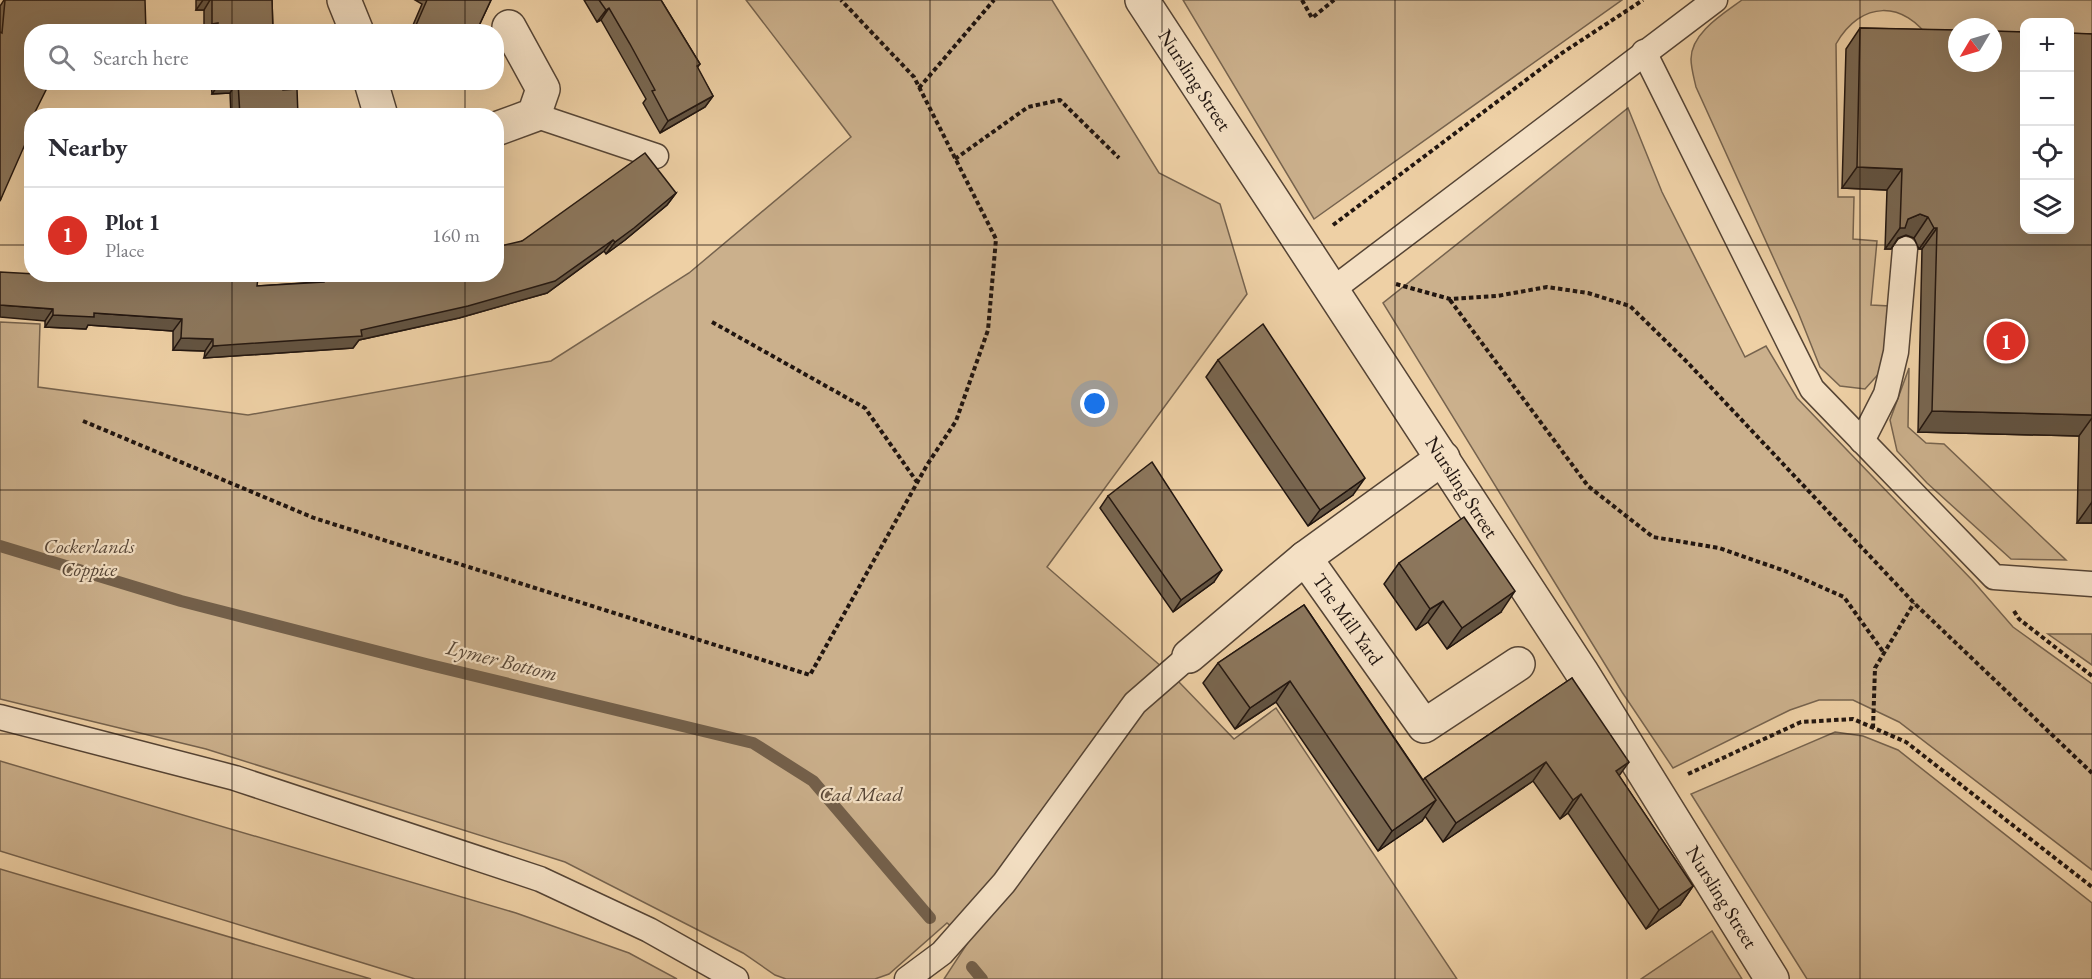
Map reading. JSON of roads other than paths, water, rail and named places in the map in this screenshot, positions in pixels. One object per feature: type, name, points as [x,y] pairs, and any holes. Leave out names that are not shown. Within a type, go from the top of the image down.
[{"type":"street","points":[[344,0],[354,24]]},
{"type":"street","name":"Nursling Street","points":[[1142,0],[1304,247],[1343,281],[1443,458],[1655,790],[1772,979]]},
{"type":"street","points":[[504,126],[534,115],[543,89],[509,27]]},
{"type":"street","points":[[374,90],[379,108]]},
{"type":"street","name":"The Mill Yard","points":[[1443,458],[1305,558],[1424,726],[1518,663]]},
{"type":"street","points":[[1189,656],[1305,558]]},
{"type":"lane","points":[[1343,281],[1715,0]]},
{"type":"lane","points":[[1644,52],[1812,389],[1994,577],[2092,584]]},
{"type":"lane","points":[[534,115],[656,156]]},
{"type":"lane","points":[[1863,441],[1886,394],[1896,352],[1905,249]]},
{"type":"lane","points":[[907,979],[942,953],[1004,883],[1135,703],[1189,656]]},
{"type":"lane","points":[[0,717],[235,778],[540,879],[649,930],[736,979]]},
{"type":"waterway","name":"Lymer Bottom","points":[[0,546],[181,601],[426,664],[753,743],[813,781],[930,918]]},
{"type":"waterway","name":"Lymer Bottom","points":[[972,967],[982,979]]},
{"type":"place","name":"Plot 1","points":[[2006,341]]},
{"type":"park label","name":"Cockerlands Coppice","points":[[89,558]]},
{"type":"park label","name":"Cad Mead","points":[[861,794]]}]
